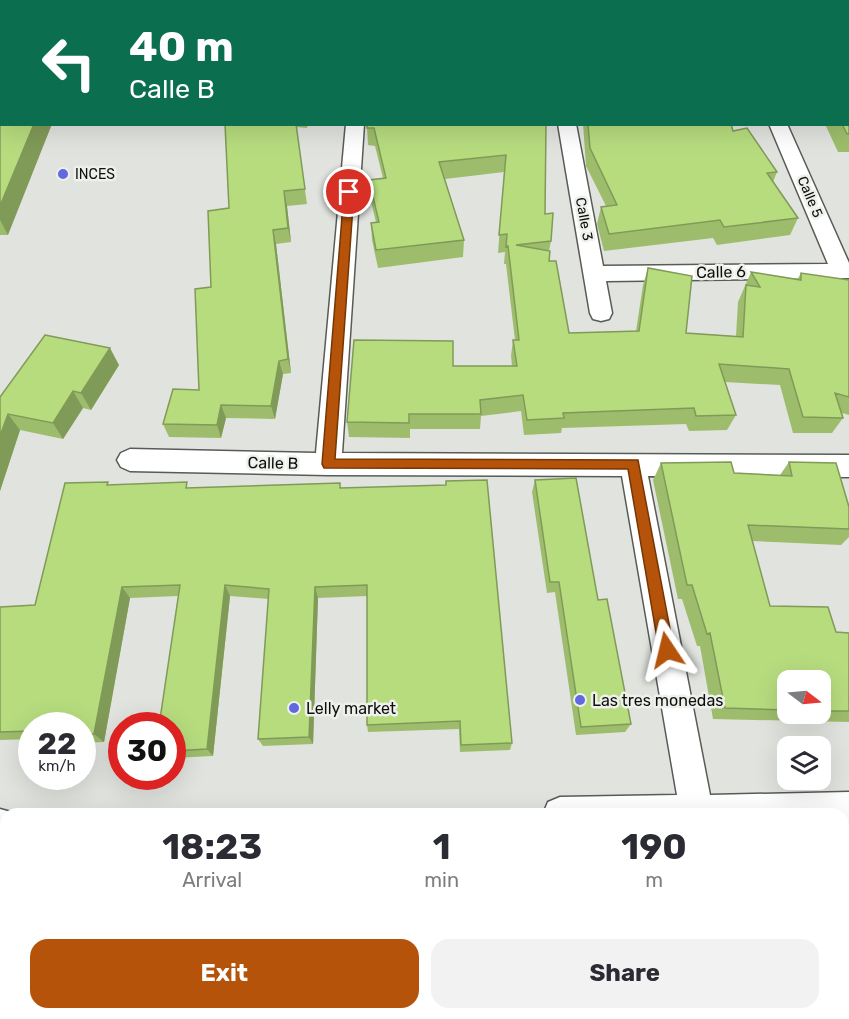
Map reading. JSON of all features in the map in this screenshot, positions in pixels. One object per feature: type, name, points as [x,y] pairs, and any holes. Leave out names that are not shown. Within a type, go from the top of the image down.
[{"type":"street","points":[[328,464],[355,126]]},
{"type":"street","name":"Calle 3","points":[[567,126],[601,313]]},
{"type":"street","name":"Calle 5","points":[[779,126],[845,270]]},
{"type":"street","name":"Calle 6","points":[[594,274],[845,270]]},
{"type":"street","name":"Calle B","points":[[130,459],[328,464],[849,466]]},
{"type":"street","points":[[633,464],[695,808]]},
{"type":"building","points":[[0,126],[33,126],[0,206]]},
{"type":"building","points":[[225,126],[296,126],[305,189],[284,191],[288,228],[273,230],[288,359],[279,361],[271,406],[221,405],[217,425],[163,424],[173,389],[199,390],[195,289],[211,287],[208,211],[229,208]]},
{"type":"building","points":[[367,126],[546,126],[545,214],[553,213],[551,241],[516,245],[550,251],[549,261],[556,261],[569,333],[639,331],[648,268],[692,276],[686,333],[743,337],[746,285],[760,287],[751,272],[801,280],[801,273],[849,280],[849,397],[835,393],[843,418],[803,417],[789,369],[719,364],[736,415],[696,416],[694,408],[563,413],[564,418],[527,420],[523,395],[480,400],[481,414],[409,414],[409,423],[347,422],[354,340],[453,341],[453,366],[517,366],[513,340],[519,340],[508,246],[506,247],[507,234],[499,235],[506,155],[439,162],[464,240],[376,250],[371,223],[379,222],[369,180],[386,178],[374,128],[367,128]]},
{"type":"building","points":[[588,126],[732,126],[733,131],[747,128],[777,172],[767,173],[798,218],[724,227],[720,220],[609,234],[601,207],[617,205],[590,148]]},
{"type":"building","points":[[843,126],[849,126],[849,134]]},
{"type":"building","points":[[45,335],[110,348],[81,393],[73,391],[53,423],[8,414],[0,436],[0,397]]},
{"type":"building","points":[[731,462],[734,473],[792,476],[789,462],[836,463],[849,507],[849,529],[748,525],[770,606],[828,607],[836,632],[849,633],[849,711],[831,711],[831,670],[777,670],[777,710],[725,708],[710,633],[707,634],[692,585],[687,585],[661,463]]},
{"type":"building","points":[[576,478],[598,600],[607,599],[631,724],[581,727],[559,582],[550,582],[535,480]]},
{"type":"building","points":[[487,480],[512,743],[461,745],[460,721],[367,725],[367,585],[315,587],[309,737],[258,739],[269,589],[225,585],[207,749],[186,750],[186,712],[161,712],[180,585],[122,587],[96,724],[96,712],[18,712],[18,731],[0,732],[0,607],[35,605],[65,483],[108,482],[107,485],[187,482],[186,488],[340,483],[340,488],[446,485],[446,481]]},
{"type":"place","name":"INCES","points":[[63,174]]},
{"type":"place","name":"Las tres monedas","points":[[580,700]]},
{"type":"place","name":"Lelly market","points":[[294,708]]},
{"type":"route","points":[[349,192],[328,464],[633,464],[667,650]]}]
